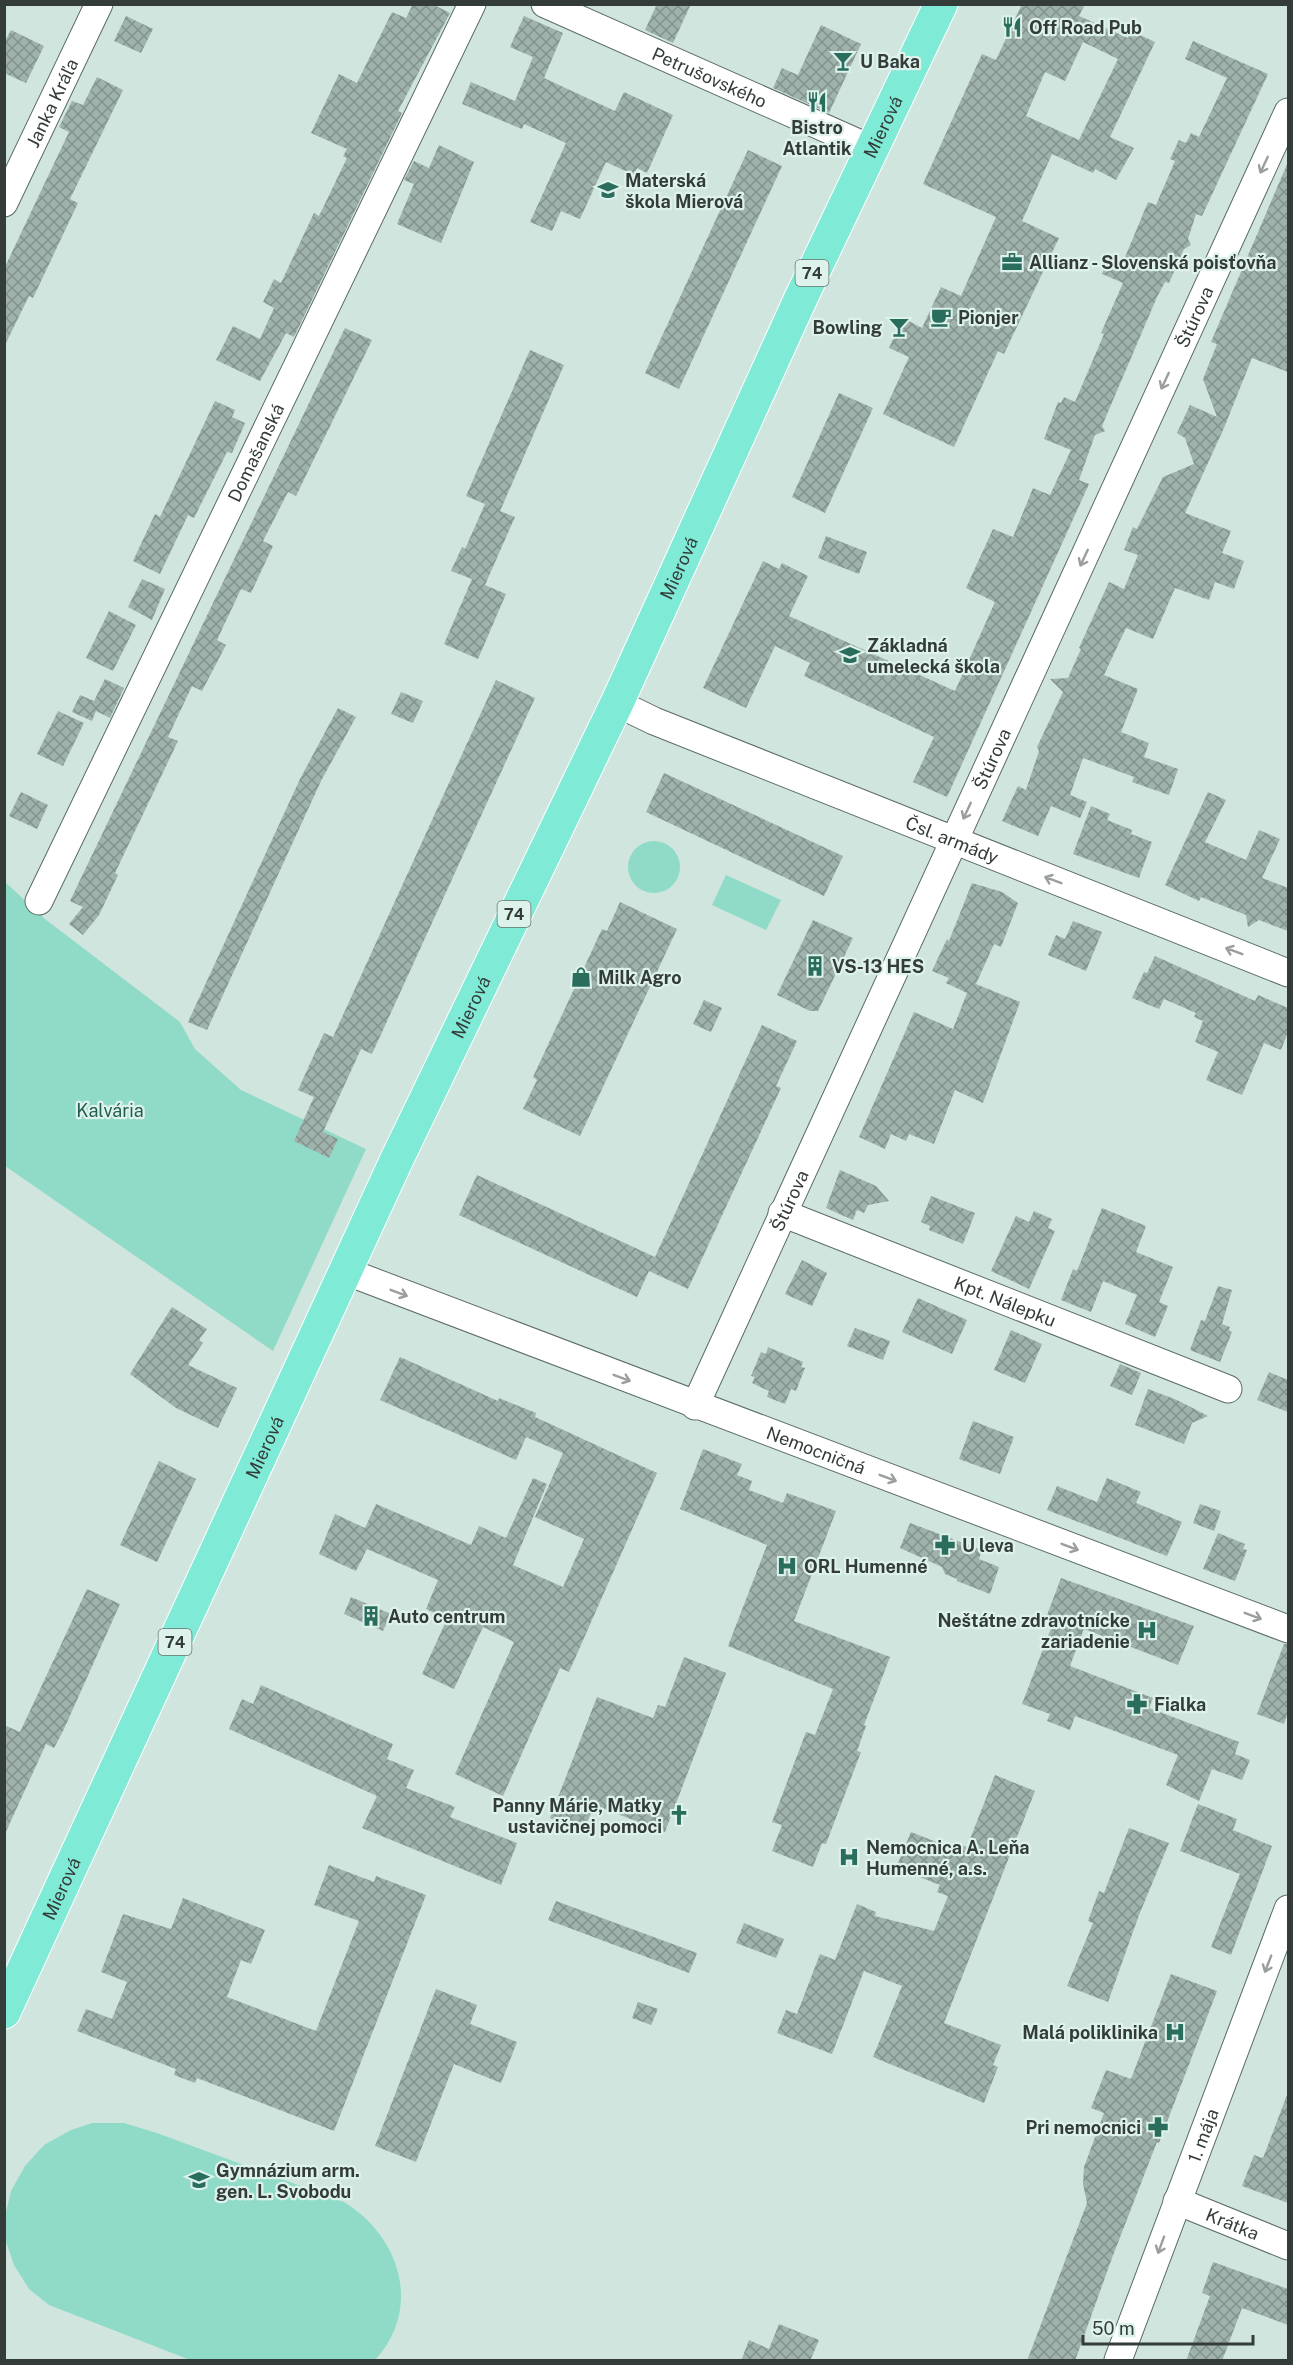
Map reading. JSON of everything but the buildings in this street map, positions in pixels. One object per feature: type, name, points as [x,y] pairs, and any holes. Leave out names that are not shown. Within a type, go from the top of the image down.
[{"type":"main road","name":"Mierová","points":[[4,2012],[345,1271],[617,703],[800,300],[941,4]]},
{"type":"street","name":"Janka Kráľa","points":[[4,203],[99,4]]},
{"type":"street","name":"Domašanská","points":[[39,901],[472,4]]},
{"type":"street","name":"Petrušovského","points":[[545,4],[872,149]]},
{"type":"street","name":"Štúrova","points":[[695,1406],[1288,112]]},
{"type":"street","name":"Čsl. armády","points":[[617,703],[654,722],[1288,973]]},
{"type":"street","name":"Kpt. Nálepku","points":[[782,1213],[1228,1389]]},
{"type":"street","name":"Nemocničná","points":[[345,1271],[695,1406],[1288,1629]]},
{"type":"street","name":"1. mája","points":[[1119,2361],[1177,2201],[1288,1910]]},
{"type":"street","name":"Krátka","points":[[1177,2201],[1288,2246]]},
{"type":"green space","points":[[649,841],[659,841],[673,848],[680,867],[673,886],[659,893],[649,893],[639,889],[632,882],[628,872],[628,862],[632,852],[639,845]]},
{"type":"green space","points":[[726,875],[781,900],[766,930],[712,905]]},
{"type":"green space","name":"Kalvária","points":[[4,881],[45,919],[180,1022],[195,1049],[241,1090],[366,1149],[273,1351],[5,1166]]},
{"type":"green space","name":"Gymnázium arm. gen. L. Svobodu","points":[[92,2123],[124,2123],[157,2133],[344,2202],[363,2216],[379,2234],[391,2253],[398,2274],[401,2296],[398,2318],[390,2340],[375,2360],[190,2360],[49,2305],[29,2289],[14,2265],[6,2242],[5,2216],[11,2191],[25,2166],[44,2145],[71,2130]]},
{"type":"place","name":"Off Road Pub","points":[[1012,27]]},
{"type":"place","name":"U Baka","points":[[843,61]]},
{"type":"place","name":"Bistro Atlantik","points":[[817,102]]},
{"type":"place","name":"Materská škola Mierová","points":[[608,190]]},
{"type":"place","name":"Allianz - Slovenská poisťovňa","points":[[1012,262]]},
{"type":"place","name":"Pionjer","points":[[941,317]]},
{"type":"place","name":"Bowling","points":[[899,327]]},
{"type":"place","name":"Základná umelecká škola","points":[[850,655]]},
{"type":"place","name":"VS-13 HES","points":[[815,966]]},
{"type":"place","name":"Milk Agro","points":[[581,977]]},
{"type":"place","name":"U leva","points":[[945,1545]]},
{"type":"place","name":"ORL Humenné","points":[[787,1566]]},
{"type":"place","name":"Auto centrum","points":[[371,1616]]},
{"type":"place","name":"Neštátne zdravotnícke zariadenie","points":[[1147,1630]]},
{"type":"place","name":"Fialka","points":[[1137,1704]]},
{"type":"place","name":"Panny Márie, Matky ustavičnej pomoci","points":[[679,1815]]},
{"type":"place","name":"Nemocnica A. Leňa Humenné, a.s.","points":[[849,1857]]},
{"type":"place","name":"Malá poliklinika","points":[[1175,2032]]},
{"type":"place","name":"Pri nemocnici","points":[[1158,2127]]},
{"type":"place","name":"Gymnázium arm. gen. L. Svobodu","points":[[199,2180]]}]
